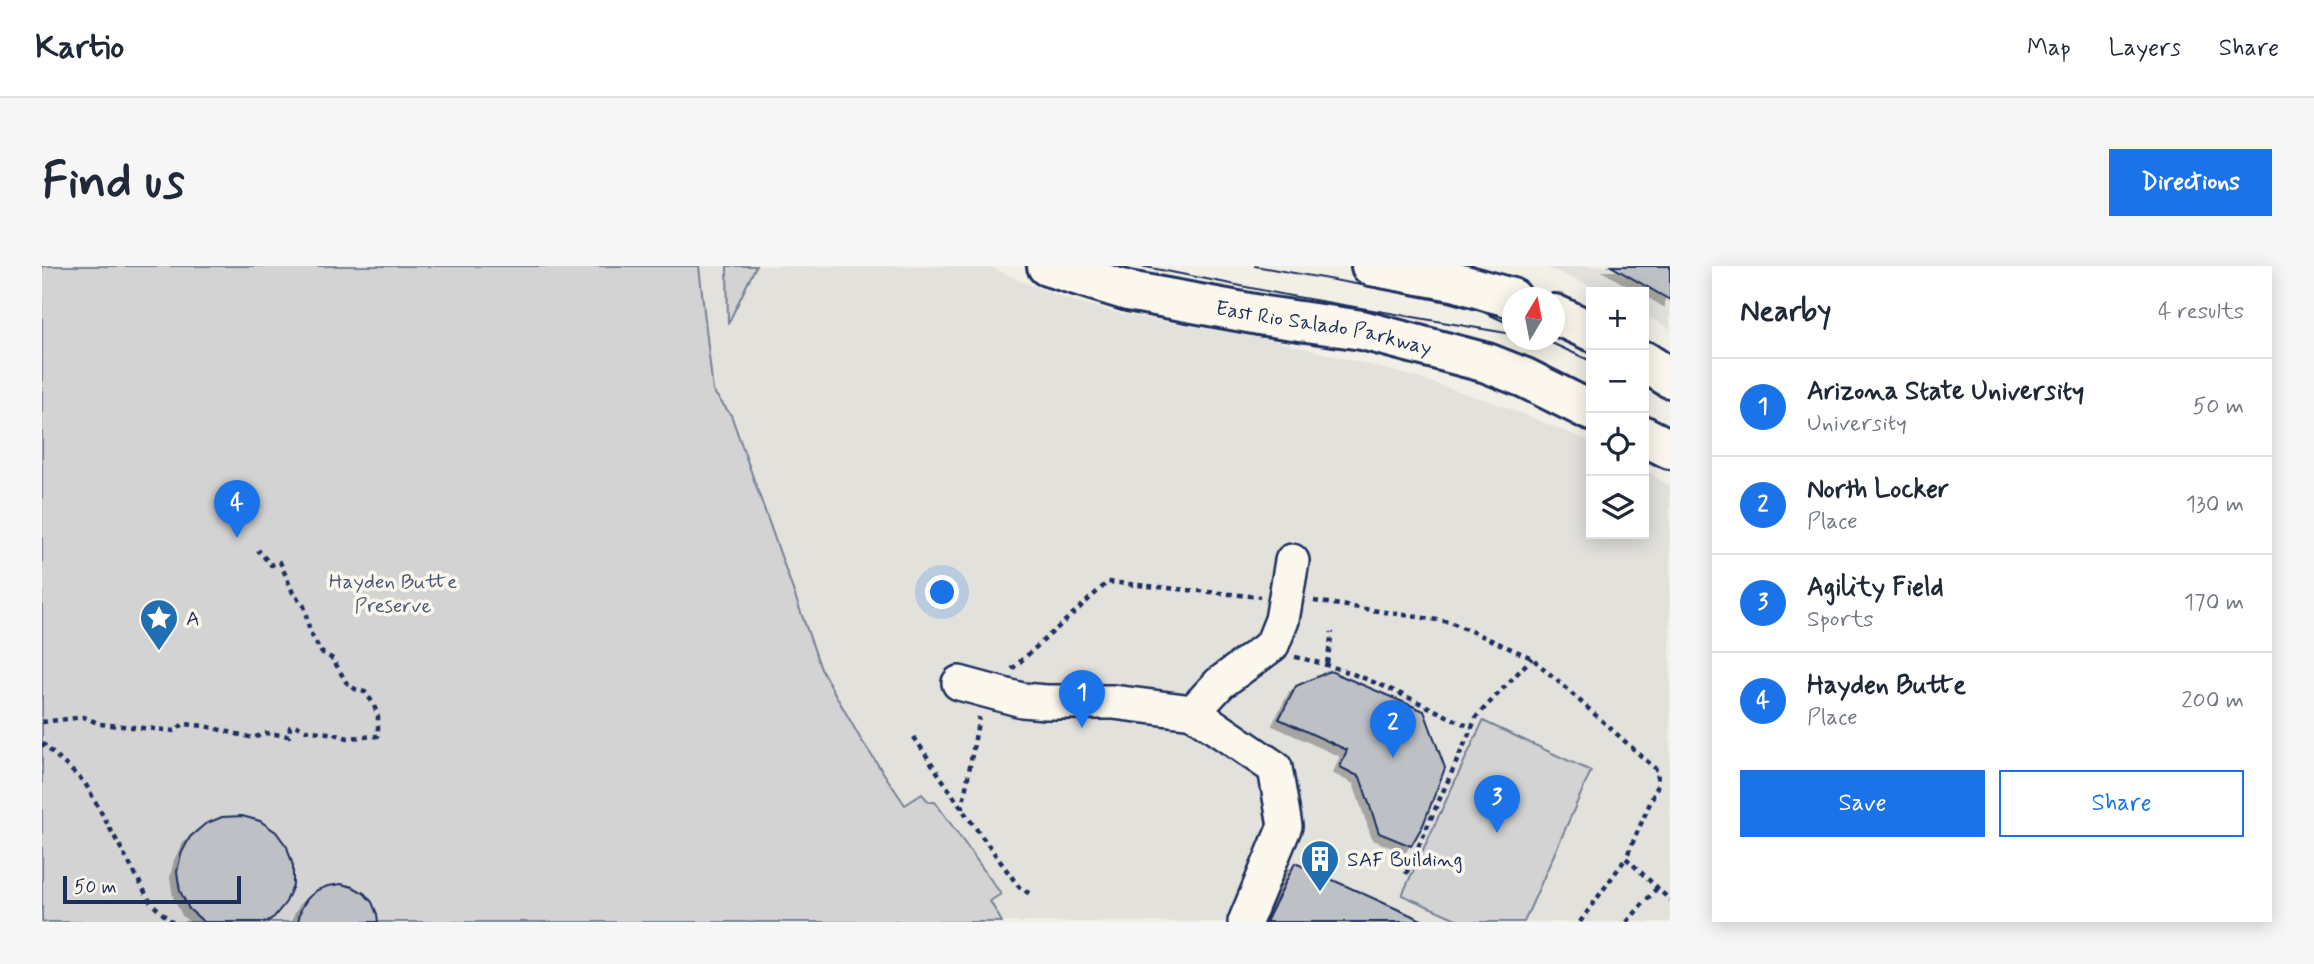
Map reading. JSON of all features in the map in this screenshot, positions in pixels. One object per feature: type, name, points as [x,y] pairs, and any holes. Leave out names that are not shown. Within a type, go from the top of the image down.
[{"type":"main road","name":"East Rio Salado Parkway","points":[[1047,266],[1128,291],[1265,316],[1362,330],[1475,359],[1525,378],[1586,408]]},
{"type":"main road","points":[[1371,266],[1454,282],[1502,295]]},
{"type":"main road","points":[[1565,319],[1586,329]]},
{"type":"main road","points":[[1649,364],[1670,378]]},
{"type":"main road","points":[[1649,438],[1670,449]]},
{"type":"lane","points":[[1193,712],[1220,683],[1272,645],[1282,620],[1292,561]]},
{"type":"lane","points":[[974,687],[1022,700],[1113,702],[1193,712],[1275,768],[1285,826],[1245,922]]},
{"type":"path","points":[[42,722],[84,717],[100,723],[159,731],[176,731],[183,724],[205,726],[253,738],[266,733],[289,736],[290,727],[294,725],[348,738],[378,736],[378,716],[373,703],[365,692],[346,682],[333,659],[321,652],[310,632],[304,606],[293,593],[280,562],[271,565],[258,550]]},
{"type":"path","points":[[962,809],[983,698],[974,687],[1108,582],[1261,597]]},
{"type":"path","points":[[1310,601],[1450,622],[1532,658],[1658,771],[1657,787],[1626,858],[1580,922]]},
{"type":"path","points":[[1327,663],[1332,632]]},
{"type":"path","points":[[1265,650],[1327,663],[1472,728]]},
{"type":"path","points":[[1406,874],[1477,716],[1532,658]]},
{"type":"path","points":[[914,737],[1019,887],[1032,895]]},
{"type":"path","points":[[42,743],[85,783],[94,795],[151,903],[172,922]]},
{"type":"path","points":[[1626,858],[1670,900]]},
{"type":"path","points":[[1626,922],[1657,888]]},
{"type":"shaded area","points":[[576,266],[989,266],[1064,298],[1121,314],[1277,341],[1408,375],[1501,405],[1586,440],[1586,539],[1649,539],[1649,472],[1670,487],[1670,922],[459,922]]},
{"type":"shaded area","points":[[1543,266],[1670,266],[1670,329],[1649,317],[1649,287],[1592,287]]},
{"type":"green space","name":"Hayden Butte Preserve","points":[[42,266],[699,266],[713,391],[731,415],[821,669],[860,738],[905,805],[922,794],[929,802],[935,802],[1001,894],[990,901],[1002,922],[42,922]]},
{"type":"green space","points":[[727,266],[756,266],[728,324]]},
{"type":"green space","points":[[1483,721],[1591,771],[1524,922],[1463,922],[1402,895]]},
{"type":"building","points":[[1611,266],[1670,266],[1670,300]]},
{"type":"building","points":[[1330,671],[1424,711],[1445,768],[1423,825],[1411,846],[1379,833],[1360,777],[1340,767],[1347,750],[1279,719],[1296,686]]},
{"type":"building","points":[[242,816],[260,821],[276,832],[287,847],[293,866],[293,885],[286,902],[274,917],[266,922],[204,922],[189,909],[180,891],[177,872],[181,854],[190,837],[205,824],[222,817]]},
{"type":"building","name":"SAF Building","points":[[1295,863],[1426,922],[1266,922]]},
{"type":"building","points":[[341,884],[364,893],[372,902],[378,922],[298,922],[301,909],[317,890]]},
{"type":"tram line","points":[[1141,266],[1291,296],[1502,332]]},
{"type":"tram line","points":[[1255,266],[1451,301],[1502,320]]},
{"type":"tram line","points":[[1565,349],[1586,359]]},
{"type":"tram line","points":[[1649,390],[1654,392]]},
{"type":"place","name":"Hayden Butte","points":[[237,538]]},
{"type":"place","name":"A","points":[[159,652]]},
{"type":"place","name":"Arizona State University","points":[[1082,728]]},
{"type":"place","name":"North Locker","points":[[1393,758]]},
{"type":"place","name":"Agility Field","points":[[1497,833]]},
{"type":"place","name":"SAF Building","points":[[1320,893]]}]
